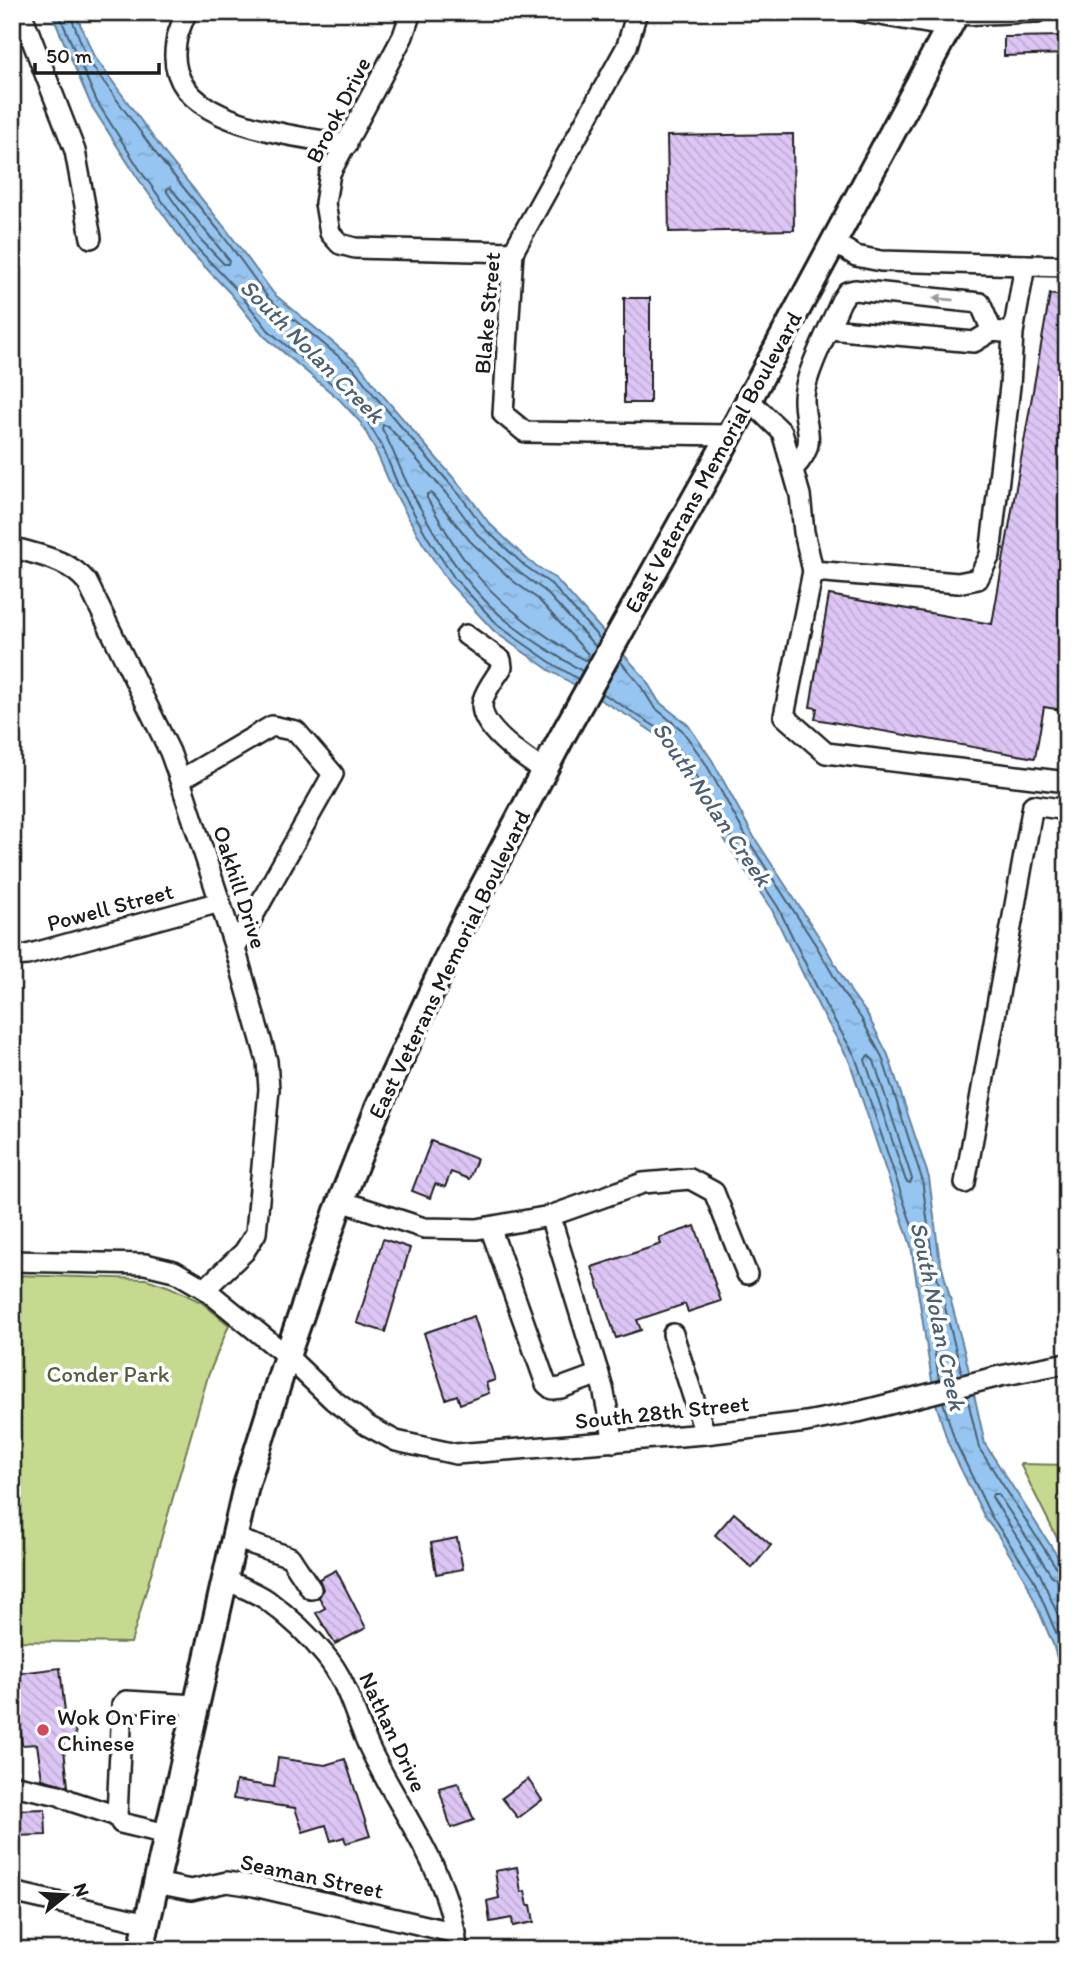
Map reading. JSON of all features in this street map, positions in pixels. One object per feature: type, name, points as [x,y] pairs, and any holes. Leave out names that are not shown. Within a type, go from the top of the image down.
[{"type":"main road","name":"East Veterans Memorial Boulevard","points":[[141,1950],[246,1486],[286,1356],[341,1201],[378,1108],[461,928],[564,733],[730,435],[954,18]]},
{"type":"street","points":[[21,12],[75,151],[91,238]]},
{"type":"street","points":[[186,12],[175,44],[177,69],[187,93],[206,108],[243,124],[347,145]]},
{"type":"street","name":"Brook Drive","points":[[411,12],[403,36],[330,173],[325,203],[330,233],[341,244],[355,248],[513,252]]},
{"type":"street","name":"Blake Street","points":[[637,12],[627,46],[513,252],[503,414],[525,432],[730,435]]},
{"type":"street","points":[[862,12],[954,18],[1037,12]]},
{"type":"street","points":[[834,242],[856,256],[881,261],[1067,266]]},
{"type":"street","points":[[813,571],[958,583],[978,579],[990,555],[1010,386],[1013,333],[1025,265]]},
{"type":"street","points":[[793,468],[807,454],[804,394],[829,329],[847,292],[855,290],[980,303],[992,331]]},
{"type":"street","points":[[829,329],[974,342],[992,331],[1013,333]]},
{"type":"street","points":[[749,400],[782,432],[793,468],[813,571],[784,716],[826,753],[1067,782]]},
{"type":"street","name":"Oakhill Drive","points":[[12,547],[64,563],[77,570],[87,582],[170,752],[235,948],[267,1060],[269,1089],[256,1233],[244,1252],[205,1289]]},
{"type":"street","points":[[466,635],[500,660],[502,667],[483,700],[482,708],[493,729],[503,742],[544,771]]},
{"type":"street","points":[[180,780],[272,726],[296,731],[333,774],[235,948]]},
{"type":"street","points":[[965,1183],[1032,805],[1067,810]]},
{"type":"street","name":"Powell Street","points":[[12,956],[27,955],[220,902]]},
{"type":"street","points":[[341,1201],[424,1228],[477,1229],[550,1216],[643,1183],[690,1179],[714,1192],[747,1275]]},
{"type":"street","points":[[550,1216],[599,1374],[614,1442]]},
{"type":"street","points":[[490,1227],[546,1384],[552,1389],[561,1388],[599,1374]]},
{"type":"street","name":"South 28th Street","points":[[12,1261],[145,1264],[174,1271],[205,1289],[286,1356],[333,1400],[368,1426],[396,1441],[456,1454],[488,1454],[705,1434],[834,1417],[1000,1376],[1067,1363]]},
{"type":"street","points":[[673,1334],[705,1434]]},
{"type":"street","points":[[234,1538],[290,1557],[311,1589]]},
{"type":"street","name":"Nathan Drive","points":[[224,1579],[265,1599],[300,1630],[333,1665],[345,1685],[370,1749],[442,1885],[451,1910],[457,1941]]},
{"type":"street","points":[[167,1834],[121,1823],[117,1816],[122,1705],[126,1700],[196,1705]]},
{"type":"street","points":[[12,1785],[60,1794],[71,1801],[117,1816]]},
{"type":"street","name":"Seaman Street","points":[[156,1883],[191,1890],[227,1882],[240,1884],[457,1941]]},
{"type":"street","points":[[12,1892],[148,1923]]},
{"type":"green space","name":"Conder Park","points":[[12,1275],[146,1279],[201,1302],[229,1325],[208,1376],[131,1643],[12,1641]]},
{"type":"green space","points":[[1020,1464],[1067,1465],[1067,1558]]},
{"type":"water","name":"South Nolan Creek","points":[[51,12],[75,12],[94,56],[166,155],[274,294],[359,364],[489,523],[529,561],[556,579],[644,677],[659,702],[688,725],[712,760],[754,837],[867,1014],[888,1055],[929,1178],[939,1256],[985,1444],[1067,1571],[1067,1694],[1053,1644],[1026,1581],[986,1520],[948,1443],[935,1400],[911,1246],[849,1060],[819,1007],[772,910],[728,845],[678,760],[660,737],[549,670],[495,632],[449,583],[392,488],[361,423],[340,400],[264,336],[230,293],[188,249],[137,177],[91,105]]},
{"type":"building","points":[[1067,36],[1067,54],[1004,56],[1004,37]]},
{"type":"building","points":[[793,134],[794,230],[669,232],[667,136]]},
{"type":"building","points":[[1050,294],[1067,297],[1067,711],[1044,707],[1035,758],[815,719],[817,708],[810,707],[829,595],[992,624]]},
{"type":"building","points":[[624,298],[650,298],[650,403],[624,403]]},
{"type":"building","points":[[431,1141],[477,1159],[469,1179],[451,1172],[445,1187],[435,1184],[430,1198],[412,1191]]},
{"type":"building","points":[[695,1226],[721,1301],[688,1312],[685,1304],[637,1320],[641,1330],[616,1338],[592,1267],[661,1244],[659,1238]]},
{"type":"building","points":[[383,1239],[410,1248],[385,1332],[357,1323]]},
{"type":"building","points":[[474,1316],[495,1380],[486,1383],[489,1393],[460,1404],[457,1395],[446,1399],[424,1333]]},
{"type":"building","points":[[734,1513],[771,1545],[752,1568],[715,1535]]},
{"type":"building","points":[[457,1538],[463,1569],[436,1574],[431,1543]]},
{"type":"building","points":[[336,1570],[366,1628],[335,1644],[316,1613],[325,1608],[319,1597],[323,1589],[319,1579]]},
{"type":"building","points":[[60,1668],[66,1721],[74,1720],[76,1738],[63,1740],[68,1786],[42,1779],[37,1744],[22,1745],[17,1704],[12,1705],[12,1674]]},
{"type":"building","points":[[278,1758],[325,1765],[345,1759],[370,1836],[346,1843],[344,1837],[331,1841],[326,1825],[303,1832],[295,1808],[233,1799],[236,1781],[274,1787]]},
{"type":"building","points":[[528,1779],[542,1800],[518,1818],[502,1798]]},
{"type":"building","points":[[458,1783],[474,1820],[451,1828],[439,1788]]},
{"type":"building","points":[[45,1809],[46,1835],[12,1836],[12,1810]]},
{"type":"building","points":[[517,1867],[521,1892],[525,1891],[534,1922],[513,1926],[512,1918],[490,1922],[487,1901],[499,1898],[495,1871]]},
{"type":"place","name":"Wok On Fire Chinese","points":[[43,1730]]}]
